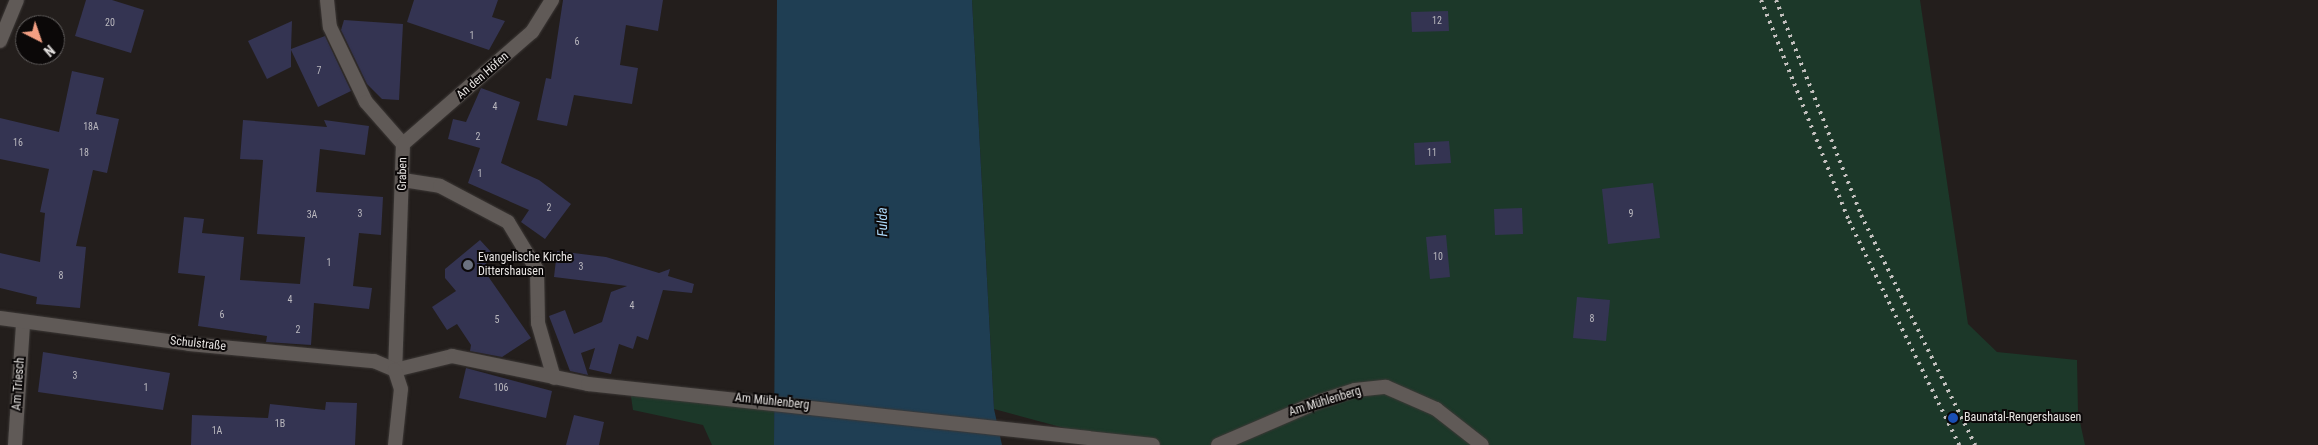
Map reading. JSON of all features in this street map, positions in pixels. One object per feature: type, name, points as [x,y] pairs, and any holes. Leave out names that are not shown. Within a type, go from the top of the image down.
[{"type":"street","points":[[0,41],[17,0]]},
{"type":"street","name":"Graben","points":[[327,0],[330,27],[366,102],[403,144],[404,180],[395,370],[401,389],[395,445]]},
{"type":"street","name":"An den Höfen","points":[[403,144],[532,32],[552,0]]},
{"type":"street","points":[[404,180],[440,186],[508,222],[537,270],[538,323],[554,378]]},
{"type":"street","name":"Schulstraße","points":[[0,318],[23,323],[374,361],[395,370]]},
{"type":"street","name":"Am Triesch","points":[[15,445],[23,323]]},
{"type":"street","name":"Am Mühlenberg","points":[[395,370],[452,356],[554,378],[615,387],[1094,436],[1153,445]]},
{"type":"street","name":"Am Mühlenberg","points":[[1218,445],[1318,402],[1355,390],[1386,388],[1416,397],[1459,426],[1482,445]]},
{"type":"green space","points":[[972,0],[1920,0],[1968,324],[1997,352],[2077,360],[2078,413],[2085,445],[1153,445],[1094,436],[994,409]]},
{"type":"green space","points":[[629,383],[774,402],[774,445],[712,445],[703,425],[633,410]]},
{"type":"water","name":"Fulda","points":[[777,0],[972,0],[994,409],[1002,445],[774,445]]},
{"type":"building","points":[[86,0],[112,0],[144,10],[131,53],[75,36]]},
{"type":"building","points":[[414,0],[498,0],[492,17],[505,21],[489,50],[407,22]]},
{"type":"building","points":[[563,0],[663,0],[658,31],[626,25],[620,65],[638,68],[632,104],[574,95],[567,126],[537,120],[546,78],[551,79]]},
{"type":"building","points":[[1448,11],[1449,31],[1412,32],[1411,12]]},
{"type":"building","points":[[344,20],[403,24],[399,100],[382,99],[367,84],[341,30]]},
{"type":"building","points":[[292,21],[291,49],[325,36],[351,91],[318,107],[291,50],[291,67],[267,79],[248,41]]},
{"type":"building","points":[[72,71],[104,78],[96,114],[119,119],[107,173],[93,170],[76,246],[86,247],[80,308],[36,304],[37,297],[0,288],[0,253],[40,262],[45,213],[40,212],[49,169],[0,159],[0,118],[59,132]]},
{"type":"building","points":[[481,88],[520,102],[501,163],[539,180],[571,204],[545,239],[521,222],[529,210],[468,183],[480,148],[448,139],[453,119],[466,122]]},
{"type":"building","points":[[243,120],[327,127],[324,120],[369,126],[365,155],[320,149],[316,192],[383,197],[381,235],[359,233],[353,286],[372,288],[369,309],[314,303],[311,345],[266,342],[267,336],[198,326],[205,276],[178,273],[184,217],[204,219],[202,233],[244,237],[240,280],[300,284],[305,237],[257,234],[263,160],[240,159]]},
{"type":"building","points":[[1449,141],[1451,163],[1415,165],[1414,143]]},
{"type":"building","points":[[1653,183],[1660,238],[1608,244],[1602,189]]},
{"type":"building","points":[[1522,208],[1523,234],[1495,235],[1494,209]]},
{"type":"building","points":[[1446,235],[1450,277],[1430,279],[1426,237]]},
{"type":"building","points":[[480,240],[492,253],[483,269],[531,338],[502,357],[470,351],[471,345],[457,324],[447,330],[432,307],[456,291],[445,278],[445,269]]},
{"type":"building","points":[[557,251],[606,257],[659,273],[670,269],[668,276],[694,284],[692,293],[663,290],[648,340],[637,336],[633,349],[619,344],[611,374],[589,369],[595,348],[581,353],[588,375],[570,371],[549,316],[565,310],[574,334],[602,322],[611,292],[627,286],[554,277]]},
{"type":"building","points":[[1577,297],[1610,300],[1606,341],[1573,338]]},
{"type":"building","points":[[43,352],[170,373],[163,410],[38,392]]},
{"type":"building","points":[[466,368],[552,391],[546,418],[459,398]]},
{"type":"building","points":[[326,402],[357,403],[355,445],[191,445],[192,415],[268,418],[270,404],[325,410]]},
{"type":"building","points":[[574,415],[604,422],[599,445],[566,445]]},
{"type":"railway","points":[[1761,0],[1849,221],[1959,445]]},
{"type":"railway","points":[[1776,0],[1861,215],[1975,445]]},
{"type":"place","name":"Evangelische Kirche Dittershausen","points":[[468,265]]},
{"type":"place","name":"Baunatal-Rengershausen","points":[[1953,418]]}]
